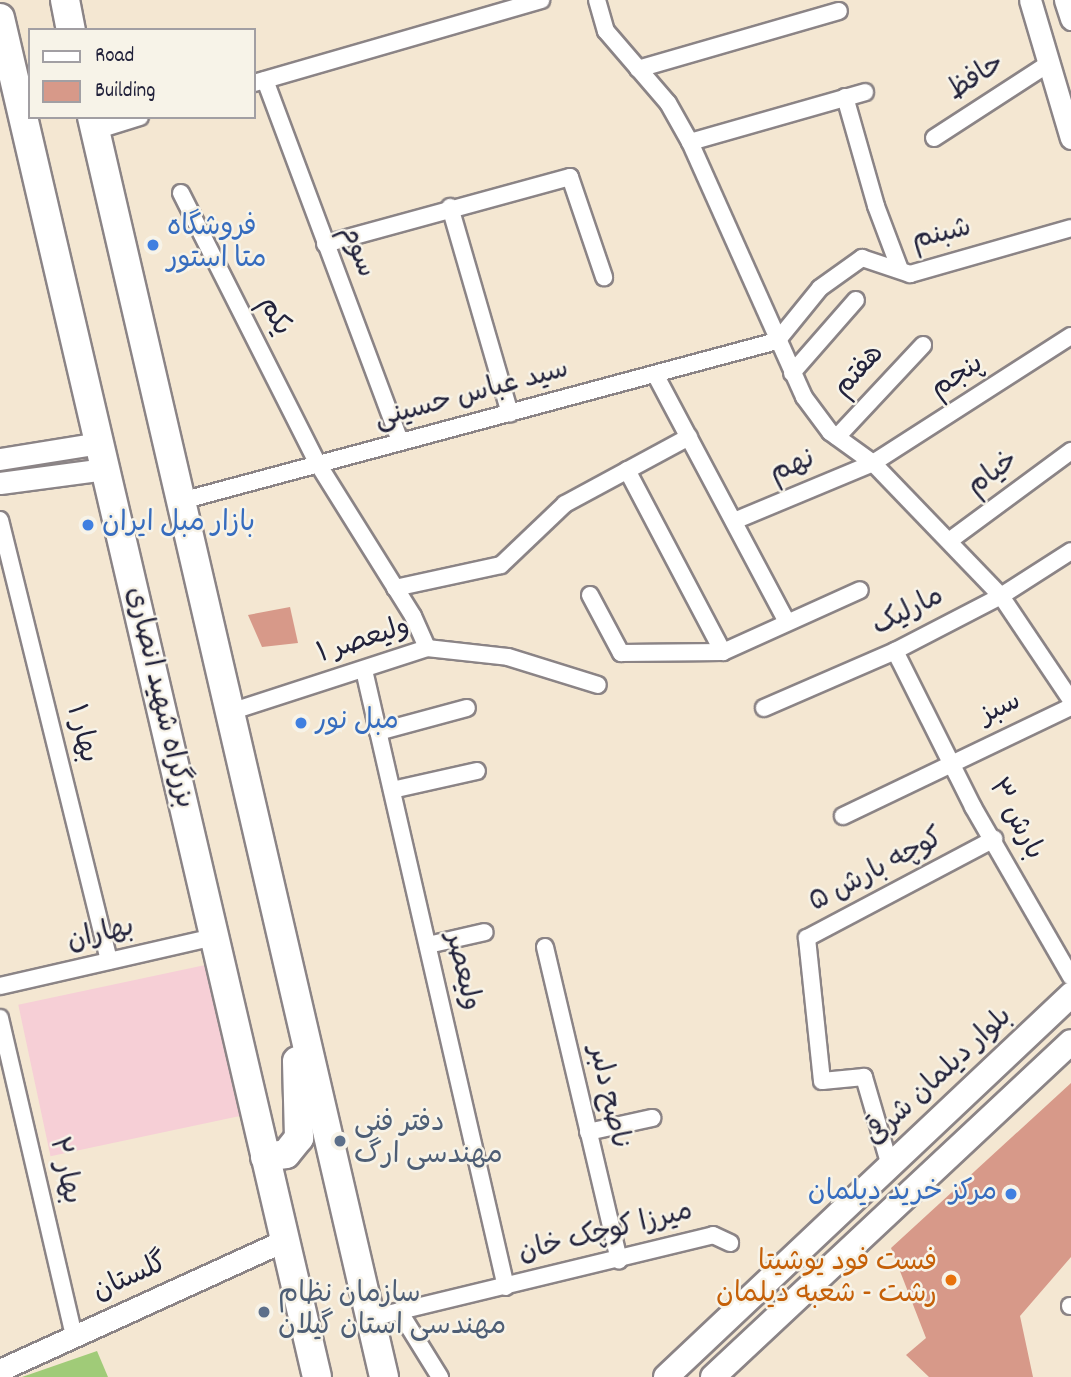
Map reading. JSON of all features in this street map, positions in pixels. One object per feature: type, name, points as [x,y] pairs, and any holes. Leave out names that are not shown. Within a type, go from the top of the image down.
[{"type":"highway","points":[[65,0],[71,28]]},
{"type":"highway","name":"بزرگراه شهید انصاری","points":[[0,18],[317,1377]]},
{"type":"highway","points":[[93,124],[384,1377]]},
{"type":"highway","points":[[265,1157],[290,1151],[301,1133],[290,973]]},
{"type":"main road","points":[[1030,0],[1071,138]]},
{"type":"main road","points":[[1065,0],[1071,19]]},
{"type":"main road","points":[[0,83],[20,103]]},
{"type":"main road","points":[[0,458],[102,456]]},
{"type":"main road","points":[[0,483],[102,456]]},
{"type":"main road","name":"بلوار دیلمان شرقی","points":[[666,1377],[1071,995]]},
{"type":"main road","points":[[713,1377],[1071,1042]]},
{"type":"main road","name":"گلستان","points":[[0,1370],[285,1240]]},
{"type":"street","points":[[259,82],[541,0]]},
{"type":"street","points":[[597,0],[606,31],[668,103],[690,142],[804,397],[837,437],[873,463],[1001,596],[1071,700]]},
{"type":"street","points":[[638,69],[839,11]]},
{"type":"street","name":"حافظ","points":[[934,138],[1048,64]]},
{"type":"street","name":"سوم","points":[[259,82],[325,244],[400,442]]},
{"type":"street","points":[[690,142],[864,92]]},
{"type":"street","points":[[845,97],[876,206],[899,267]]},
{"type":"street","points":[[93,124],[127,119]]},
{"type":"street","points":[[325,244],[450,207],[570,177],[604,277]]},
{"type":"street","name":"یکم","points":[[181,193],[318,464],[395,587],[427,648]]},
{"type":"street","points":[[450,207],[510,413]]},
{"type":"street","name":"شبنم","points":[[777,341],[820,288],[862,258],[899,267],[910,274],[1071,228]]},
{"type":"street","points":[[792,373],[856,300]]},
{"type":"street","name":"پنجم","points":[[873,463],[1071,336]]},
{"type":"street","name":"سید عباس حسینی","points":[[181,501],[777,341]]},
{"type":"street","name":"هفتم","points":[[837,437],[923,345]]},
{"type":"street","points":[[655,374],[787,622]]},
{"type":"street","points":[[395,587],[501,565],[565,504],[689,437]]},
{"type":"street","name":"خیام","points":[[949,541],[1071,451]]},
{"type":"street","name":"نهم","points":[[734,521],[873,463]]},
{"type":"street","points":[[627,471],[723,652]]},
{"type":"street","name":"بهار ۱","points":[[0,520],[109,961]]},
{"type":"street","name":"مارلیک","points":[[764,708],[895,651],[1001,596],[1071,551]]},
{"type":"street","points":[[590,594],[621,653],[723,652],[860,590]]},
{"type":"street","name":"ولیعصر ۱","points":[[230,712],[427,648],[508,657],[598,685]]},
{"type":"street","name":"بارش ۳","points":[[895,651],[993,839],[1071,977]]},
{"type":"street","name":"ولیعصر","points":[[364,670],[506,1287]]},
{"type":"street","name":"سبز","points":[[843,816],[1071,706]]},
{"type":"street","points":[[379,732],[467,708]]},
{"type":"street","points":[[392,790],[477,771]]},
{"type":"street","name":"کوچه بارش ۵","points":[[890,1166],[864,1077],[822,1081],[807,938],[993,839]]},
{"type":"street","points":[[428,945],[485,932]]},
{"type":"street","name":"بهاران","points":[[0,986],[214,937]]},
{"type":"street","name":"ناصح دلبر","points":[[544,947],[619,1261]]},
{"type":"street","name":"بهار ۲","points":[[0,1018],[74,1336]]},
{"type":"street","points":[[589,1132],[652,1118]]},
{"type":"street","name":"میرزا کوچک خان","points":[[371,1318],[619,1261],[713,1235],[730,1244]]},
{"type":"street","points":[[399,1311],[440,1377]]},
{"type":"shaded area","points":[[210,964],[242,1116],[51,1156],[18,1005]]},
{"type":"green space","points":[[97,1351],[108,1377],[22,1377]]},
{"type":"building","points":[[290,607],[298,643],[262,647],[248,615]]},
{"type":"building","name":"مرکز خرید دیلمان","points":[[1071,1083],[1071,1257],[1020,1316],[1033,1377],[929,1377],[906,1355],[926,1338],[891,1248]]},
{"type":"place","name":"فروشگاه متا استور","points":[[153,245]]},
{"type":"place","name":"بازار مبل ایران","points":[[88,525]]},
{"type":"place","name":"مبل نور","points":[[301,723]]},
{"type":"place","name":"دفتر فنی مهندسی ارگ","points":[[340,1141]]},
{"type":"place","name":"مرکز خرید دیلمان","points":[[1011,1194]]},
{"type":"place","name":"فست فود یوشیتا رشت - شعبه دیلمان","points":[[951,1280]]},
{"type":"place","name":"سازمان نظام مهندسی استان گیلان","points":[[264,1312]]}]
